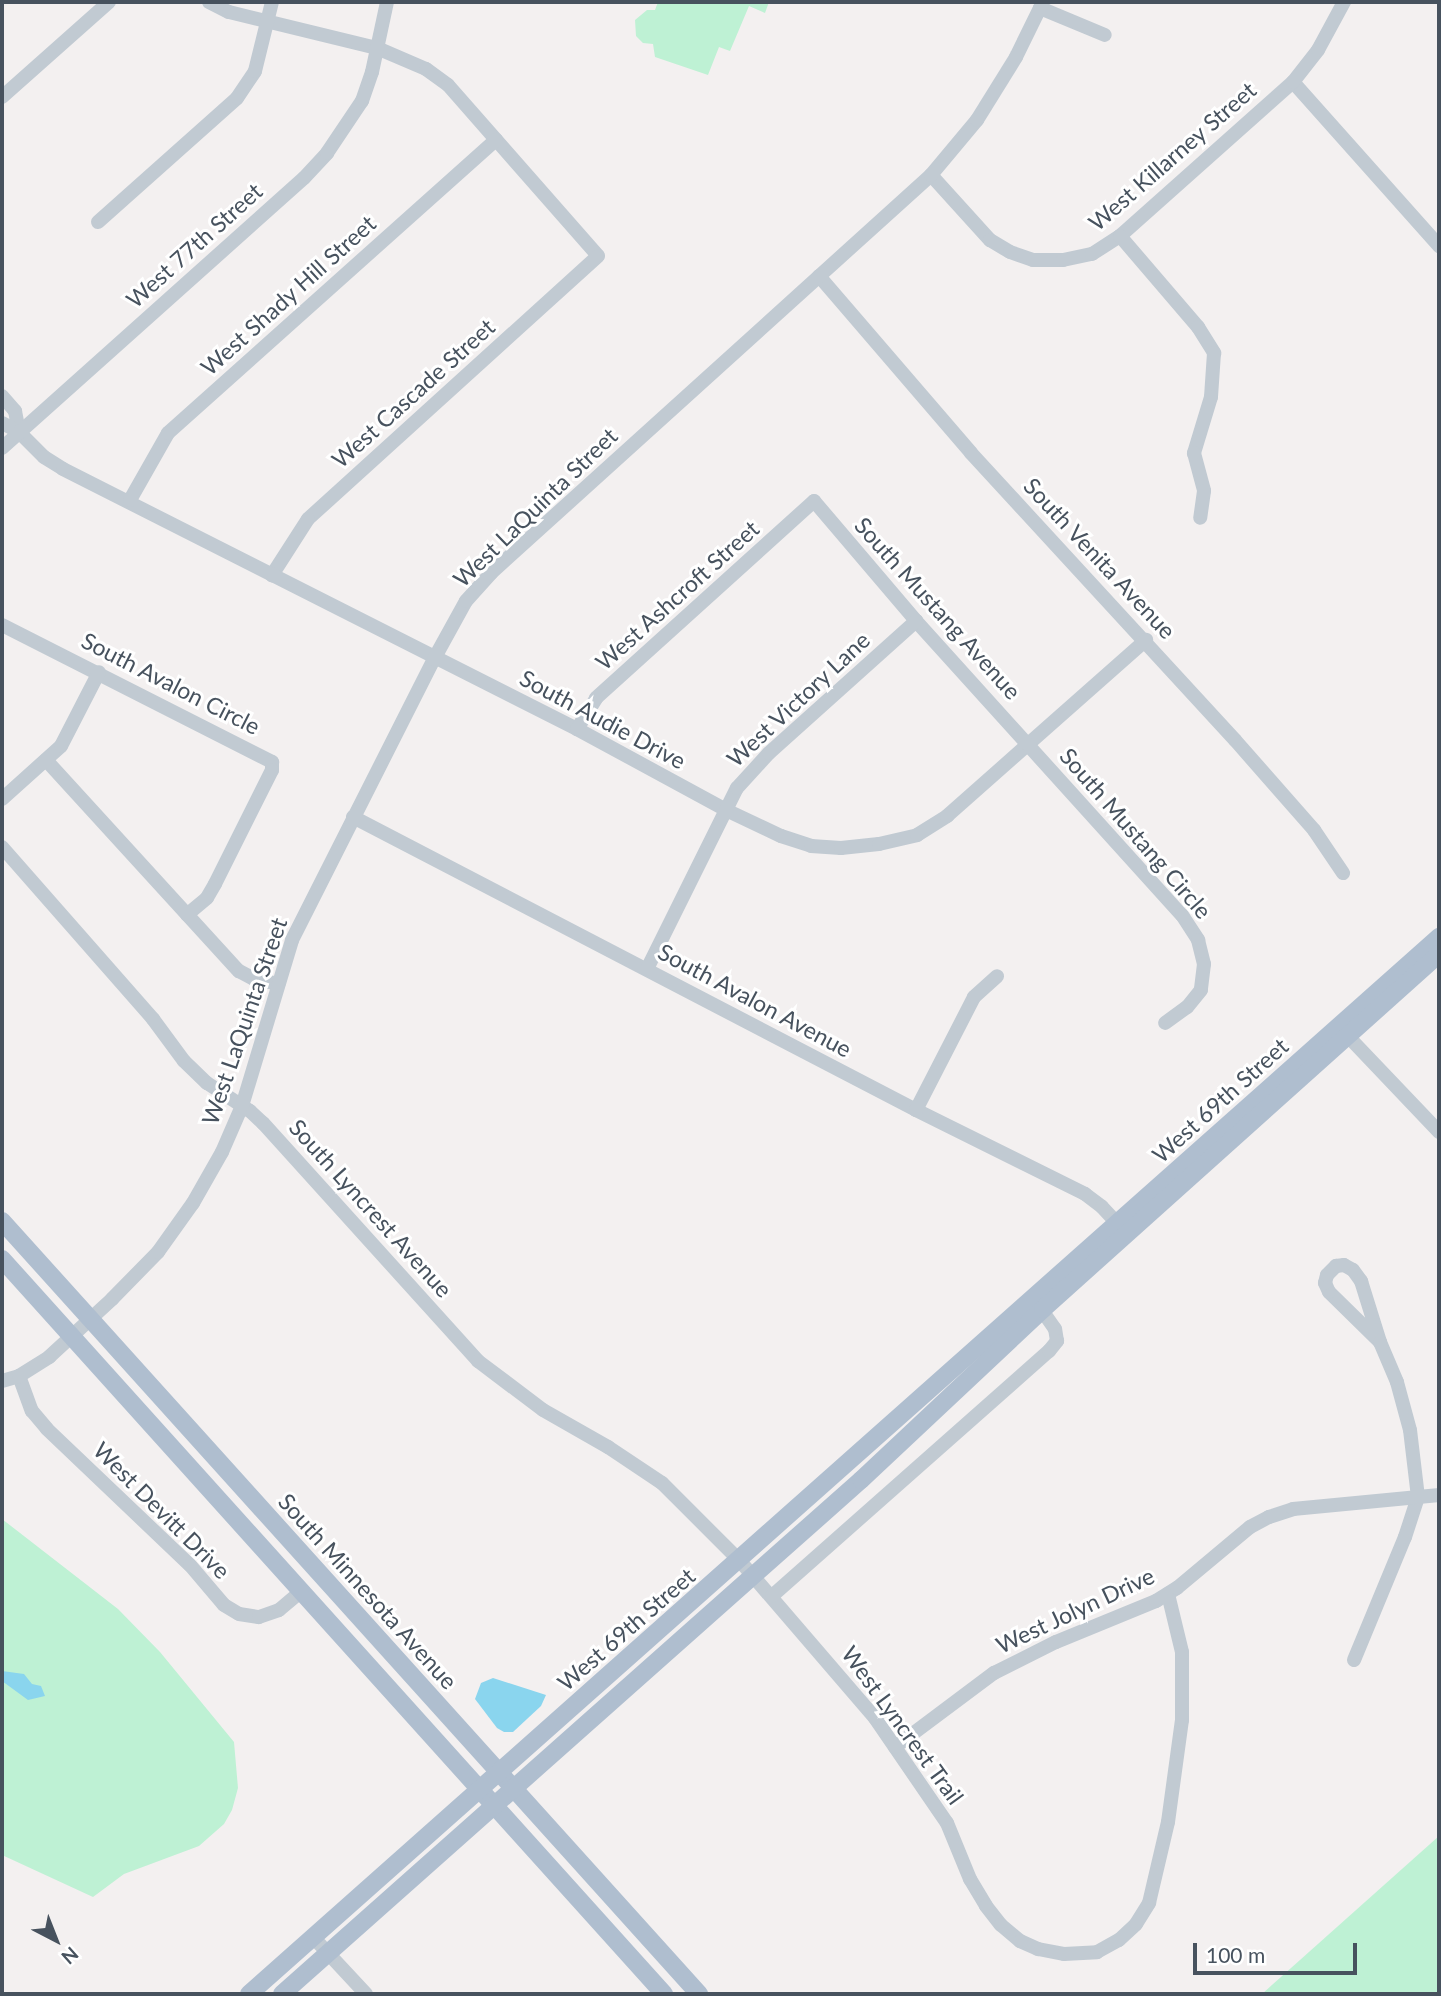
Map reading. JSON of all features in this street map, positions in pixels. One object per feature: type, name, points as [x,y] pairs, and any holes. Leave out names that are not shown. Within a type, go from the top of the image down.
[{"type":"main road","name":"West 69th Street","points":[[1344,1031],[1439,937]]},
{"type":"main road","name":"West 69th Street","points":[[249,1994],[478,1789],[1039,1304],[1344,1031],[1439,954]]},
{"type":"main road","name":"South Minnesota Avenue","points":[[2,1221],[699,1994]]},
{"type":"main road","points":[[2,1259],[664,1994]]},
{"type":"main road","name":"West 69th Street","points":[[282,1994],[754,1576],[1039,1304]]},
{"type":"street","points":[[2,97],[109,2]]},
{"type":"street","points":[[209,2],[229,12],[377,48],[426,69],[448,85],[496,140]]},
{"type":"street","points":[[98,222],[237,98],[255,71],[272,2]]},
{"type":"street","name":"West 77th Street","points":[[2,448],[304,177],[345,129],[362,101],[387,2]]},
{"type":"street","name":"West Killarney Street","points":[[931,175],[990,240],[1022,256],[1033,260],[1063,260],[1092,254],[1121,236],[1293,82],[1318,50],[1344,2]]},
{"type":"street","points":[[1042,5],[1105,35]]},
{"type":"street","name":"West LaQuinta Street","points":[[2,1381],[19,1376],[49,1357],[90,1319],[158,1252],[193,1203],[222,1153],[242,1106],[292,940],[433,659],[466,601],[491,573],[931,175],[977,120],[1016,57],[1042,5]]},
{"type":"street","points":[[1293,82],[1439,246]]},
{"type":"street","name":"West Cascade Street","points":[[272,575],[307,519],[598,256],[496,140]]},
{"type":"street","name":"West Shady Hill Street","points":[[130,500],[168,433],[496,140]]},
{"type":"street","points":[[1121,236],[1198,327],[1214,353],[1211,397],[1194,453],[1204,491],[1200,518]]},
{"type":"street","name":"South Venita Avenue","points":[[819,276],[971,453],[1146,640],[1314,830],[1343,873]]},
{"type":"street","points":[[2,396],[15,411],[19,432]]},
{"type":"street","points":[[2,423],[19,432]]},
{"type":"street","name":"South Audie Drive","points":[[19,432],[52,464],[130,500],[433,659],[577,729],[726,810],[781,836],[811,846],[841,848],[879,845],[917,835],[947,816],[1146,640]]},
{"type":"street","name":"South Mustang Avenue","points":[[814,501],[916,621],[1029,744]]},
{"type":"street","name":"West Ashcroft Street","points":[[577,729],[596,698],[814,501]]},
{"type":"street","name":"West Victory Lane","points":[[647,969],[726,810],[749,773],[916,621]]},
{"type":"street","name":"South Avalon Circle","points":[[2,625],[272,762],[272,770],[215,884],[207,898],[187,915]]},
{"type":"street","points":[[2,799],[61,746],[99,672]]},
{"type":"street","name":"South Mustang Circle","points":[[1029,744],[1182,915],[1198,940],[1204,964],[1201,990],[1187,1007],[1165,1023]]},
{"type":"street","points":[[46,760],[239,971],[254,979],[279,984]]},
{"type":"street","name":"South Avalon Avenue","points":[[353,817],[916,1110],[1085,1194],[1122,1229]]},
{"type":"street","name":"South Lyncrest Avenue","points":[[2,847],[153,1019],[184,1061],[206,1083],[263,1123],[478,1361],[542,1410],[608,1447],[662,1483],[754,1576]]},
{"type":"street","points":[[916,1110],[974,997],[997,976]]},
{"type":"street","points":[[1344,1031],[1439,1132]]},
{"type":"street","points":[[1354,1660],[1405,1536],[1418,1497],[1417,1466],[1396,1382],[1380,1342],[1361,1280],[1353,1270],[1336,1266],[1327,1275],[1325,1283],[1329,1292],[1380,1342]]},
{"type":"street","points":[[772,1596],[1049,1351],[1057,1341],[1055,1329],[1039,1304]]},
{"type":"street","name":"West Devitt Drive","points":[[19,1376],[32,1411],[47,1429],[190,1565],[223,1605],[239,1614],[259,1617],[279,1610],[302,1591]]},
{"type":"street","name":"West Jolyn Drive","points":[[895,1746],[994,1673],[1168,1594],[1250,1527],[1269,1517],[1293,1508],[1439,1494]]},
{"type":"street","name":"West Lyncrest Trail","points":[[754,1576],[852,1687],[895,1746],[947,1824],[970,1879],[1001,1925],[1020,1941],[1064,1954],[1097,1952],[1119,1940],[1136,1924],[1150,1903],[1158,1875],[1178,1760],[1183,1675],[1180,1641],[1168,1594]]},
{"type":"street","points":[[313,1937],[366,1994]]},
{"type":"green space","points":[[658,2],[769,2],[765,13],[749,6],[730,51],[719,47],[708,75],[655,57],[653,44],[643,43],[636,36],[635,20],[647,10],[655,10]]},
{"type":"green space","points":[[2,1519],[118,1609],[160,1652],[234,1742],[238,1788],[232,1810],[224,1824],[199,1846],[124,1874],[93,1897],[2,1855]]},
{"type":"green space","points":[[1439,1836],[1439,1994],[1262,1994]]},
{"type":"water","points":[[2,1671],[24,1674],[32,1684],[41,1686],[45,1696],[28,1700],[2,1681]]},
{"type":"water","points":[[493,1678],[546,1695],[541,1706],[513,1732],[504,1732],[497,1728],[475,1699],[481,1683]]}]
